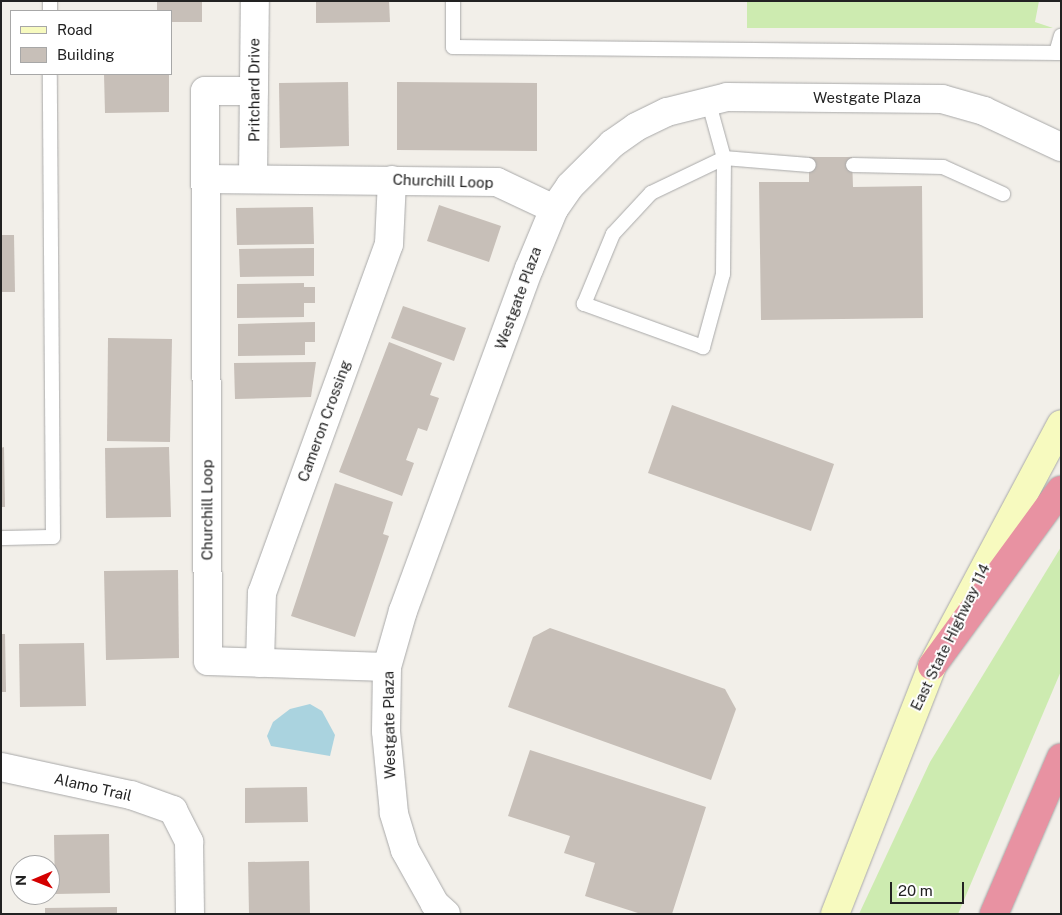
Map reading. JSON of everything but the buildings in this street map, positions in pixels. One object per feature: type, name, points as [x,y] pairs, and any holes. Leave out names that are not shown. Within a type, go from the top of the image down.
[{"type":"highway","points":[[932,666],[1061,490]]},
{"type":"highway","points":[[994,914],[1061,758]]},
{"type":"main road","name":"East State Highway 114","points":[[835,914],[932,666],[1061,424]]},
{"type":"street","name":"Pritchard Drive","points":[[253,179],[255,1]]},
{"type":"street","name":"Churchill Loop","points":[[254,91],[204,91],[208,661],[387,667]]},
{"type":"street","name":"Westgate Plaza","points":[[446,914],[435,904],[405,850],[394,813],[386,731],[387,667],[403,611],[554,209],[585,167],[612,144],[667,112],[708,100],[942,99],[984,111],[1061,147]]},
{"type":"street","name":"Churchill Loop","points":[[205,179],[497,182],[554,209]]},
{"type":"street","name":"Cameron Crossing","points":[[260,663],[262,594],[388,244],[392,180]]},
{"type":"street","name":"Alamo Trail","points":[[1,767],[131,795],[173,810],[179,818],[189,842],[190,914]]},
{"type":"lane","points":[[453,1],[453,47],[1059,53],[1061,36]]},
{"type":"lane","points":[[1,538],[53,537],[50,75]]},
{"type":"lane","points":[[708,100],[724,158],[723,274],[703,347],[584,304],[601,257],[630,213],[676,178],[724,158],[809,165]]},
{"type":"lane","points":[[852,164],[943,167],[1003,194]]},
{"type":"green space","points":[[747,1],[1039,1],[1035,22],[1053,28],[747,28]]},
{"type":"green space","points":[[1061,547],[1061,671],[958,914],[859,914],[930,762]]},
{"type":"water","points":[[310,704],[322,711],[335,735],[330,756],[271,746],[267,736],[273,722],[290,709]]}]
